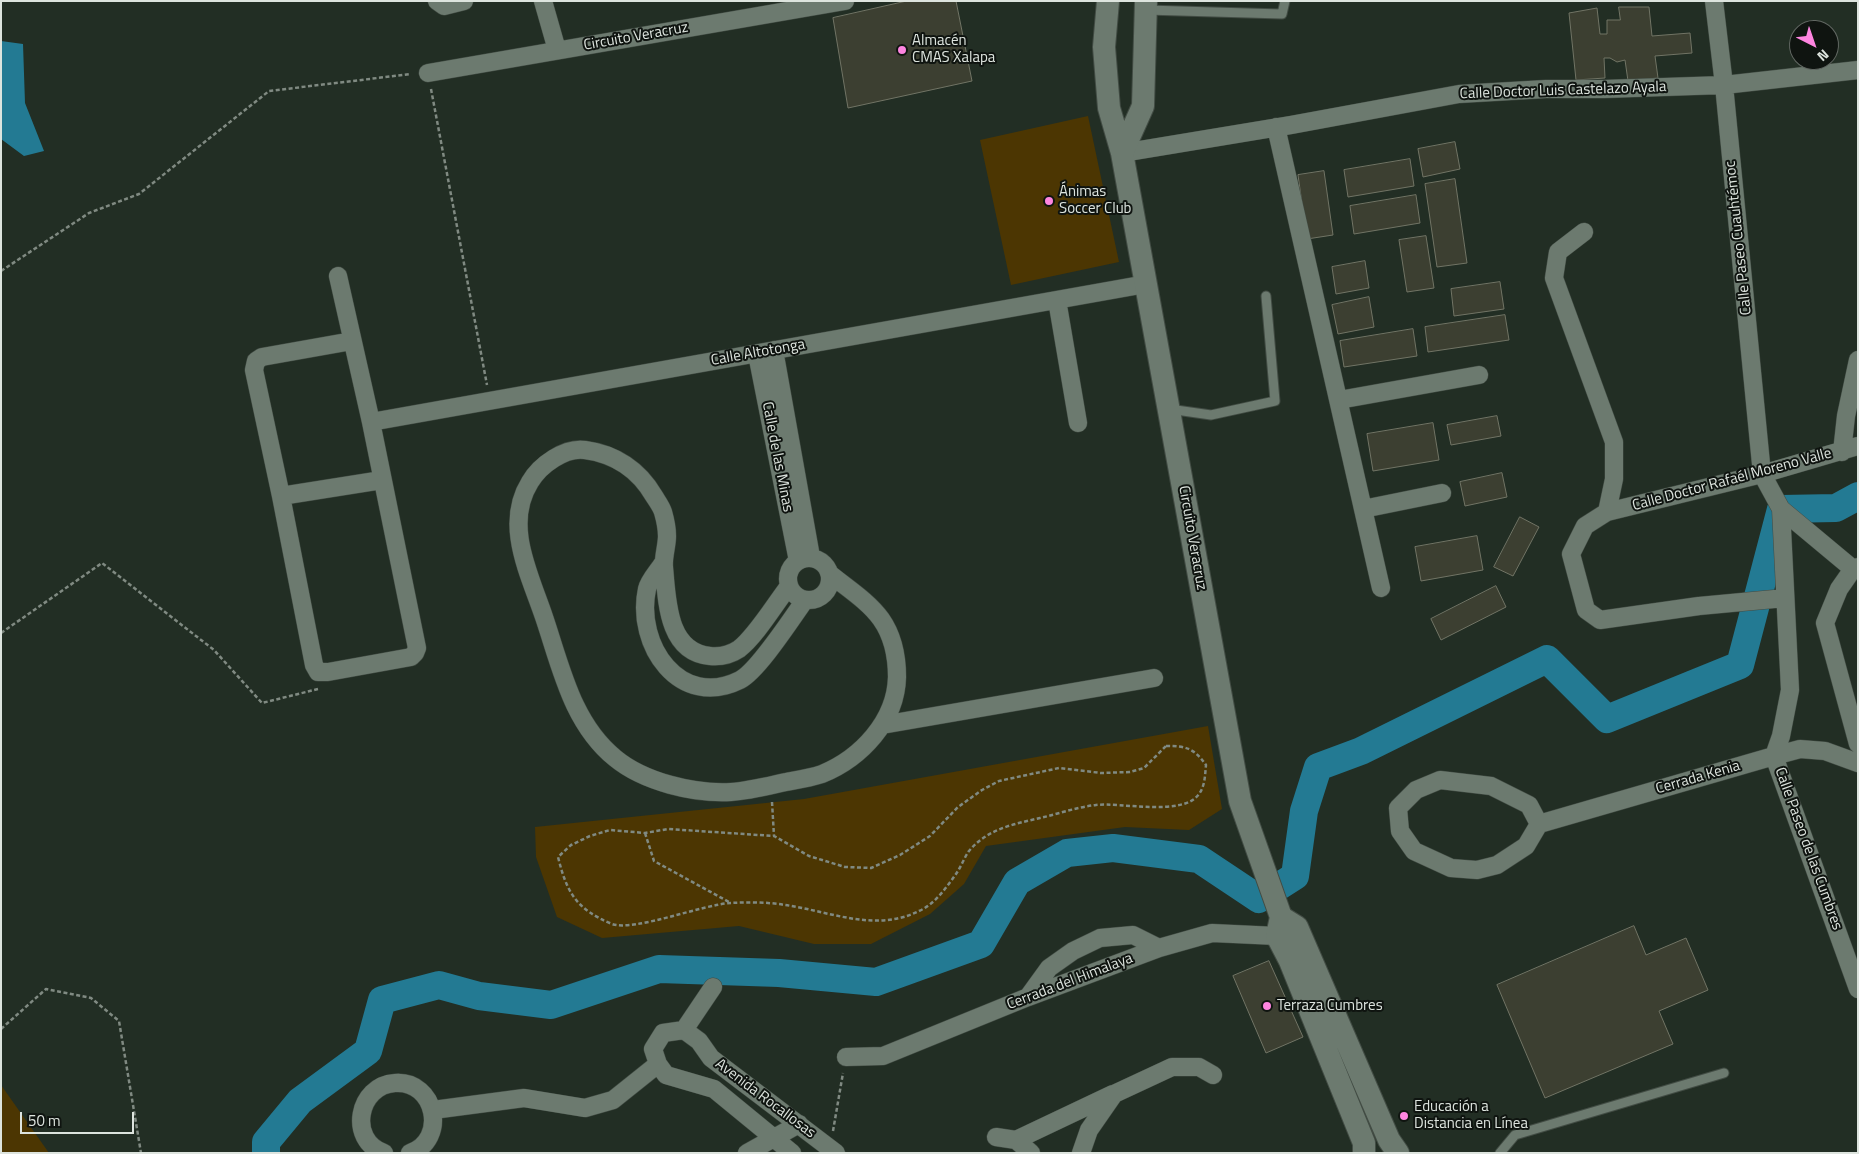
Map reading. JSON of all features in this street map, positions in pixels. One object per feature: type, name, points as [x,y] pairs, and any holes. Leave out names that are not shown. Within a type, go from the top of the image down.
[{"type":"street","points":[[437,1],[444,6],[464,1]]},
{"type":"street","points":[[543,1],[557,50]]},
{"type":"street","name":"Circuito Veracruz","points":[[428,72],[845,1]]},
{"type":"street","name":"Circuito Veracruz","points":[[1108,1],[1104,46],[1109,108],[1122,154],[1240,801],[1283,921]]},
{"type":"street","name":"Calle Paseo Cuauhtémoc","points":[[1714,1],[1762,474]]},
{"type":"street","points":[[1122,154],[1143,106],[1146,6]]},
{"type":"street","name":"Calle Doctor Luis Castelazo Ayala","points":[[1122,154],[1460,94],[1546,89],[1604,90],[1724,85],[1858,70]]},
{"type":"street","points":[[1276,127],[1382,588]]},
{"type":"street","points":[[1584,232],[1558,252],[1554,278],[1614,442],[1614,479],[1607,512]]},
{"type":"street","points":[[338,276],[371,422],[417,648],[411,657],[328,672],[318,672],[314,665],[254,370],[256,361],[262,357],[352,341]]},
{"type":"street","name":"Calle Altotonga","points":[[371,422],[1146,284]]},
{"type":"street","points":[[1057,300],[1078,423]]},
{"type":"street","name":"Calle de las Minas","points":[[774,350],[776,406],[805,559]]},
{"type":"street","name":"Calle de las Minas","points":[[757,354],[776,406]]},
{"type":"street","points":[[1850,449],[1846,416],[1858,360]]},
{"type":"street","points":[[1338,400],[1479,375]]},
{"type":"street","points":[[789,586],[749,639],[737,650],[721,657],[706,656],[691,651],[671,624],[663,563],[667,537],[663,510],[647,484],[624,463],[599,452],[576,448],[552,459],[530,480],[518,507],[518,538],[570,698],[591,734],[615,759],[646,778],[686,789],[730,792],[771,786],[820,774],[847,761],[868,742],[882,725],[896,691],[897,661],[890,635],[870,607],[852,592],[828,582]]},
{"type":"street","name":"Calle Doctor Rafaél Moreno Valle","points":[[1785,598],[1699,606],[1600,620],[1586,610],[1571,554],[1585,526],[1607,512],[1762,474],[1850,449]]},
{"type":"street","name":"Calle Paseo de las Cumbres","points":[[1762,474],[1781,509],[1790,690],[1781,736],[1774,756],[1858,989]]},
{"type":"street","points":[[281,496],[382,480]]},
{"type":"street","points":[[1363,509],[1442,493]]},
{"type":"street","points":[[1781,509],[1856,568],[1839,589],[1825,623],[1858,744]]},
{"type":"street","points":[[805,559],[823,563],[828,582],[817,598],[805,600],[798,598],[789,586],[789,572],[805,559]]},
{"type":"street","points":[[663,563],[648,587],[645,609],[647,630],[653,648],[663,664],[678,678],[695,687],[718,689],[742,679],[759,662],[805,600]]},
{"type":"street","points":[[882,725],[1154,678]]},
{"type":"street","name":"Cerrada Kenia","points":[[1539,824],[1800,749],[1824,751],[1858,763]]},
{"type":"street","points":[[1440,780],[1491,786],[1529,805],[1539,824],[1526,846],[1498,865],[1477,870],[1451,868],[1414,851],[1400,831],[1398,808],[1416,790],[1440,780]]},
{"type":"street","points":[[1283,921],[1290,961],[1364,1143],[1364,1153]]},
{"type":"street","points":[[1283,921],[1398,1153]]},
{"type":"street","name":"Cerrada del Himalaya","points":[[846,1057],[883,1056],[1028,997],[1159,948],[1212,933],[1283,921]]},
{"type":"street","points":[[1028,997],[1049,968],[1073,951],[1100,938],[1133,935],[1159,948]]},
{"type":"street","points":[[432,1110],[524,1098],[585,1108],[613,1100],[658,1064],[653,1049],[663,1033],[684,1030],[713,987]]},
{"type":"street","name":"Avenida Rocallosas","points":[[684,1030],[699,1041],[711,1058],[833,1150]]},
{"type":"street","name":"Avenida Rocallosas","points":[[658,1064],[666,1075],[714,1089],[792,1153]]},
{"type":"street","points":[[1016,1140],[1172,1067],[1199,1067],[1213,1075]]},
{"type":"street","points":[[384,1153],[370,1144],[363,1134],[360,1122],[361,1110],[366,1099],[374,1090],[385,1084],[397,1082],[409,1084],[420,1090],[428,1098],[432,1110],[434,1122],[431,1133],[424,1144],[410,1153]]},
{"type":"street","points":[[1081,1153],[1089,1130],[1114,1094]]},
{"type":"street","points":[[747,1153],[799,1124]]},
{"type":"street","points":[[996,1137],[1016,1140],[1032,1153]]},
{"type":"lane","points":[[1146,6],[1282,14],[1285,1]]},
{"type":"lane","points":[[1168,409],[1211,415],[1275,401],[1266,296]]},
{"type":"lane","points":[[1500,1153],[1515,1134],[1724,1072]]},
{"type":"path","points":[[1,271],[89,213],[139,194],[269,91],[428,72],[490,402]]},
{"type":"path","points":[[1,633],[102,563],[214,650],[262,703],[320,688]]},
{"type":"path","points":[[1166,746],[1181,746],[1198,753],[1206,765],[1204,783],[1198,795],[1182,805],[1144,807],[1096,805],[1001,827],[969,851],[955,875],[936,900],[919,911],[897,919],[865,921],[784,904],[730,903],[635,924],[614,925],[592,913],[575,900],[564,882],[558,857],[571,845],[590,836],[610,830],[645,833],[668,829],[774,836],[809,856],[845,867],[871,868],[900,854],[930,836],[958,807],[982,790],[999,781],[1059,768],[1101,772],[1130,772],[1144,768],[1166,746]]},
{"type":"path","points":[[771,786],[774,836]]},
{"type":"path","points":[[645,833],[654,861],[730,903]]},
{"type":"path","points":[[1,1029],[46,989],[91,998],[119,1021],[141,1153]]},
{"type":"path","points":[[833,1150],[846,1057]]},
{"type":"shaded area","name":"Ánimas Soccer Club","points":[[1088,116],[1119,262],[1011,285],[980,140]]},
{"type":"shaded area","points":[[1208,726],[1222,809],[1189,830],[1125,827],[986,846],[964,884],[930,914],[871,944],[814,944],[739,926],[602,938],[557,917],[536,857],[535,827],[804,799]]},
{"type":"shaded area","points":[[1,1085],[49,1153],[1,1153]]},
{"type":"water","points":[[1,41],[23,44],[25,103],[44,151],[24,156],[1,139]]},
{"type":"building","name":"Almacén CMAS Xalapa","points":[[907,1],[956,1],[972,81],[848,108],[833,18]]},
{"type":"building","points":[[1619,7],[1649,7],[1652,36],[1690,33],[1692,53],[1655,56],[1658,78],[1628,81],[1625,60],[1617,62],[1610,58],[1604,58],[1605,78],[1576,80],[1569,13],[1597,8],[1600,34],[1607,34],[1607,20],[1620,20]]},
{"type":"building","points":[[1455,142],[1460,169],[1423,177],[1418,149]]},
{"type":"building","points":[[1410,159],[1414,186],[1348,197],[1344,170]]},
{"type":"building","points":[[1324,171],[1333,235],[1307,239],[1298,175]]},
{"type":"building","points":[[1455,179],[1467,263],[1437,267],[1425,184]]},
{"type":"building","points":[[1416,195],[1420,223],[1354,234],[1350,206]]},
{"type":"building","points":[[1426,236],[1434,288],[1407,292],[1399,240]]},
{"type":"building","points":[[1365,261],[1369,288],[1336,294],[1332,267]]},
{"type":"building","points":[[1500,282],[1504,309],[1454,316],[1451,289]]},
{"type":"building","points":[[1369,297],[1374,327],[1338,334],[1332,305]]},
{"type":"building","points":[[1505,315],[1509,340],[1428,352],[1425,327]]},
{"type":"building","points":[[1413,329],[1417,356],[1344,367],[1340,341]]},
{"type":"building","points":[[1497,416],[1501,436],[1451,445],[1447,425]]},
{"type":"building","points":[[1433,423],[1439,460],[1373,471],[1367,434]]},
{"type":"building","points":[[1502,473],[1507,497],[1465,506],[1460,482]]},
{"type":"building","points":[[1520,517],[1539,527],[1513,576],[1494,567]]},
{"type":"building","points":[[1477,536],[1483,570],[1421,581],[1415,547]]},
{"type":"building","points":[[1496,586],[1506,607],[1441,640],[1431,619]]},
{"type":"building","points":[[1634,926],[1646,955],[1686,938],[1708,990],[1659,1011],[1673,1044],[1545,1098],[1497,985]]},
{"type":"building","name":"Terraza Cumbres","points":[[1269,961],[1303,1037],[1266,1053],[1233,976]]},
{"type":"waterway","points":[[266,1153],[266,1142],[300,1101],[368,1051],[382,1000],[439,985],[479,996],[551,1005],[659,969],[779,973],[876,982],[981,944],[1017,882],[1067,853],[1113,848],[1199,859],[1259,899],[1295,876],[1304,811],[1318,767],[1361,751],[1547,659],[1607,719],[1740,665],[1781,509],[1836,508],[1858,496]]},
{"type":"place","name":"Almacén CMAS Xalapa","points":[[902,50]]},
{"type":"place","name":"Ánimas Soccer Club","points":[[1049,201]]},
{"type":"place","name":"Terraza Cumbres","points":[[1267,1006]]},
{"type":"place","name":"Educación a Distancia en Línea","points":[[1404,1116]]}]
